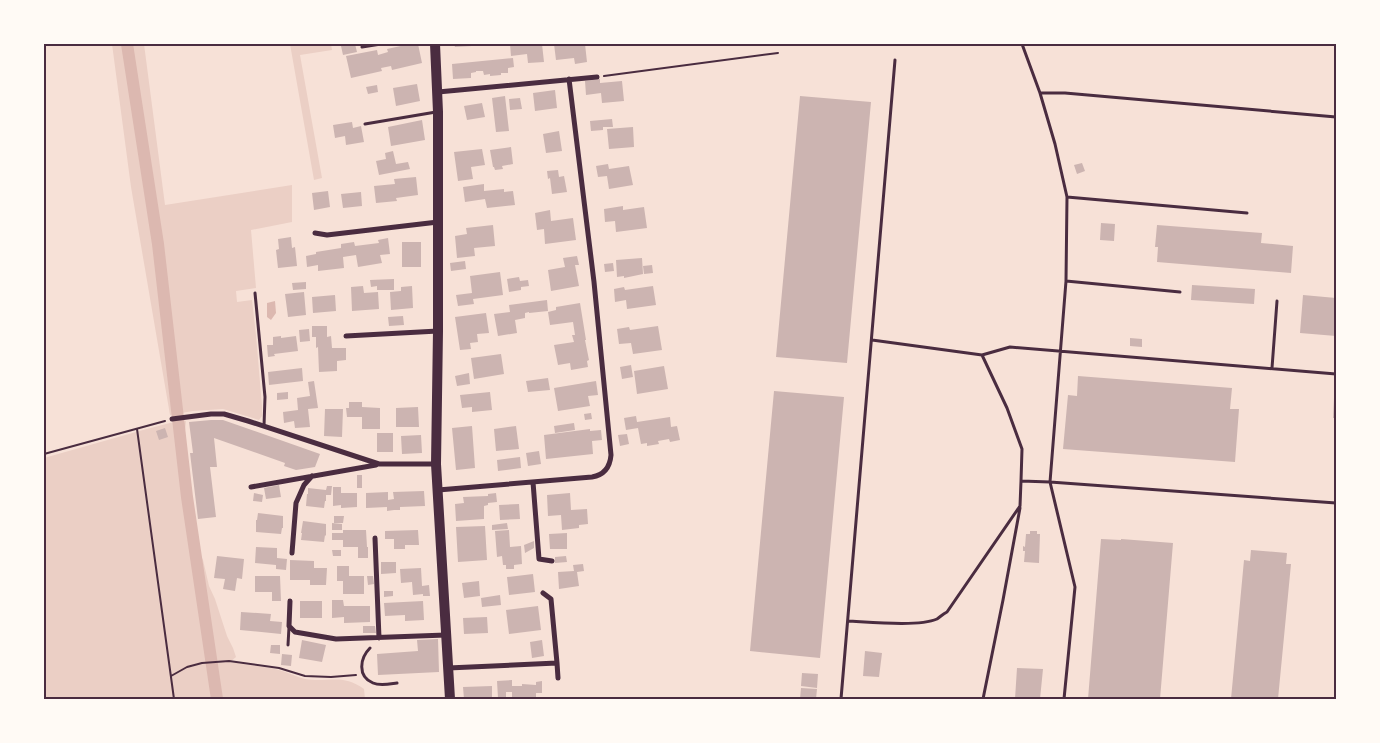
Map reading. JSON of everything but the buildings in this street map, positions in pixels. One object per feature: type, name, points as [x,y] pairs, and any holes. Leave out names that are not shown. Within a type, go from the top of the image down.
[{"type":"main road","points":[[435,44],[438,92],[436,464],[450,699]]},
{"type":"street","points":[[438,92],[597,77]]},
{"type":"street","points":[[438,490],[592,477],[602,474],[610,460],[594,282],[569,80]]},
{"type":"street","points":[[315,233],[327,235],[438,222]]},
{"type":"street","points":[[346,336],[438,331]]},
{"type":"street","points":[[172,419],[224,414],[379,464]]},
{"type":"street","points":[[251,487],[379,464],[436,464]]},
{"type":"street","points":[[292,553],[296,503],[304,485],[312,476]]},
{"type":"street","points":[[533,482],[539,559],[552,561]]},
{"type":"street","points":[[375,538],[379,638]]},
{"type":"street","points":[[543,593],[550,598],[558,678]]},
{"type":"street","points":[[290,601],[289,626],[295,632],[336,639],[446,635]]},
{"type":"street","points":[[448,668],[557,663]]},
{"type":"lane","points":[[362,47],[381,44]]},
{"type":"lane","points":[[1022,44],[1040,93],[1055,144],[1067,196],[1066,281],[1050,482],[1075,586],[1064,699]]},
{"type":"lane","points":[[841,699],[895,60]]},
{"type":"lane","points":[[1040,93],[1065,93],[1336,117]]},
{"type":"lane","points":[[365,124],[438,112]]},
{"type":"lane","points":[[1067,196],[1247,213]]},
{"type":"lane","points":[[1066,281],[1180,292]]},
{"type":"lane","points":[[255,293],[265,397],[264,426]]},
{"type":"lane","points":[[1272,368],[1278,301]]},
{"type":"lane","points":[[872,340],[982,355],[1010,347],[1336,374]]},
{"type":"lane","points":[[982,355],[1007,408],[1022,449],[1020,506],[983,699]]},
{"type":"lane","points":[[1021,481],[1336,503]]},
{"type":"lane","points":[[848,621],[904,623],[936,619],[946,612],[1020,506]]},
{"type":"lane","points":[[288,645],[289,626]]},
{"type":"lane","points":[[370,648],[362,660],[361,667],[367,680],[386,685],[397,683]]},
{"type":"path","points":[[597,77],[778,53]]},
{"type":"path","points":[[44,454],[172,419]]},
{"type":"path","points":[[137,428],[174,699]]},
{"type":"path","points":[[171,676],[187,667],[229,660],[279,668],[305,676],[331,678],[364,675]]},
{"type":"shaded area","points":[[112,44],[144,44],[165,205],[292,185],[292,222],[251,230],[256,288],[236,291],[237,302],[252,300],[262,406],[262,416],[259,420],[223,409],[170,415],[131,187]]},
{"type":"shaded area","points":[[290,44],[331,44],[332,50],[300,55],[322,178],[314,180]]},
{"type":"shaded area","points":[[275,301],[276,313],[271,320],[267,317],[267,303]]},
{"type":"shaded area","points":[[186,421],[185,431],[177,448],[180,482],[190,533],[203,560],[209,586],[236,657],[230,662],[267,667],[305,679],[349,681],[364,689],[365,699],[44,699],[44,458],[143,430]]},
{"type":"waterway","points":[[127,44],[158,244],[187,497],[217,699]]}]
